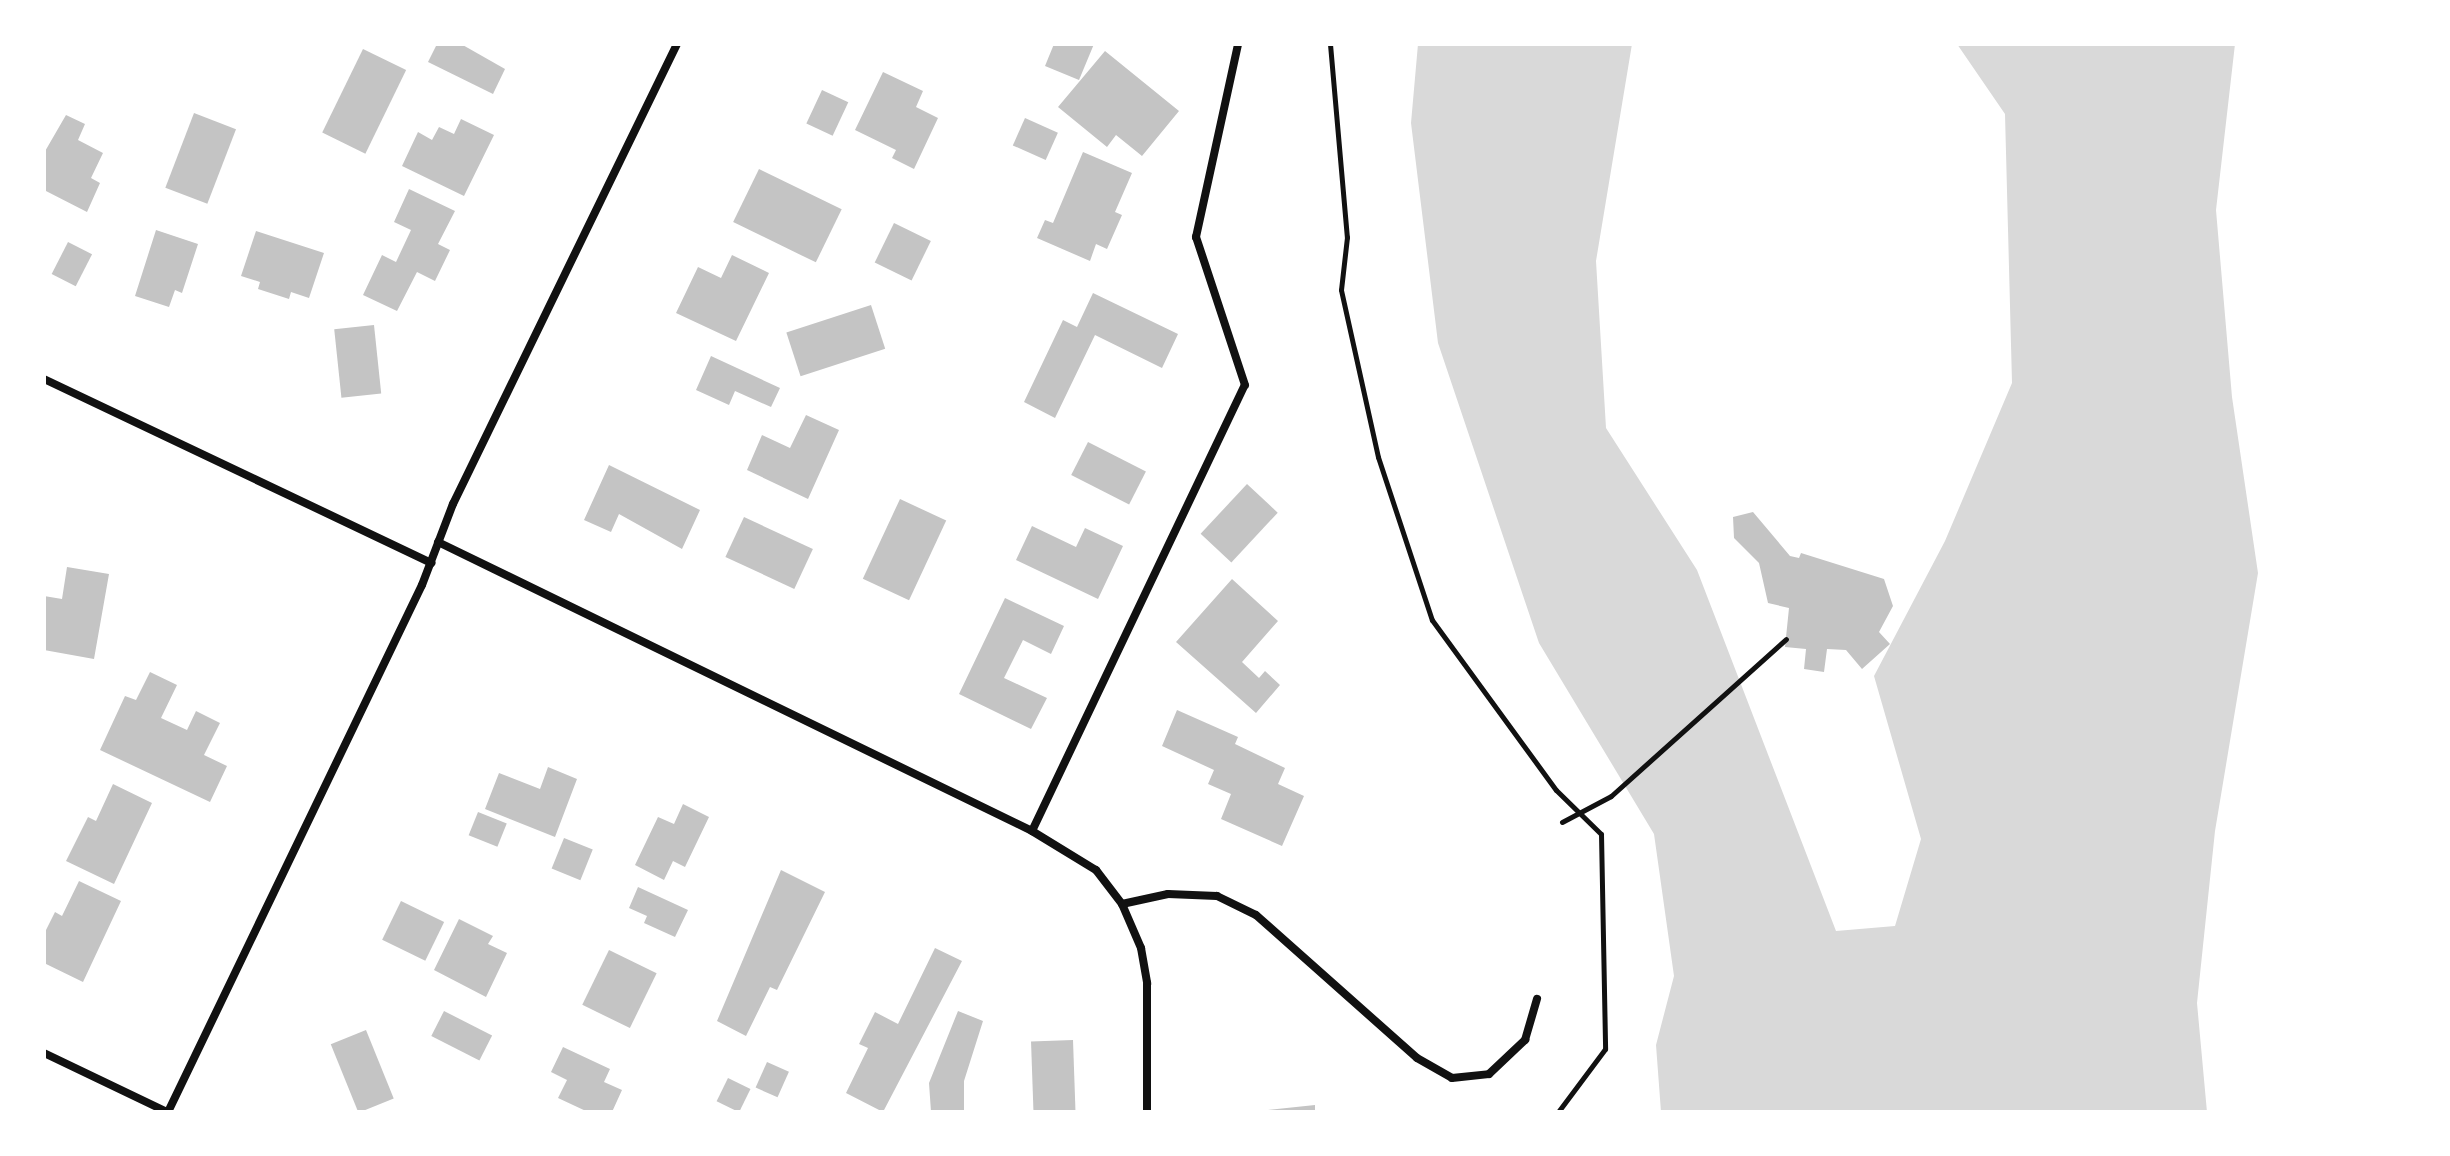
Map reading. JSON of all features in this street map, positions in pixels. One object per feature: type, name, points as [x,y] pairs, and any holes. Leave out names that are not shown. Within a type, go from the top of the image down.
[{"type":"street","points":[[44,1053],[168,1112],[677,44]]},
{"type":"street","points":[[1032,831],[1245,385],[1196,237],[1238,44]]},
{"type":"street","points":[[44,379],[431,563]]},
{"type":"street","points":[[438,542],[1032,831],[1096,870],[1122,904],[1141,948],[1147,983],[1147,1112]]},
{"type":"street","points":[[1122,904],[1168,894],[1217,896],[1256,915],[1417,1058],[1452,1078],[1489,1074],[1525,1040],[1537,999]]},
{"type":"path","points":[[1330,44],[1347,237],[1341,290],[1378,457],[1432,620],[1556,790],[1601,834],[1605,1049],[1558,1112]]},
{"type":"path","points":[[1562,822],[1611,796],[1786,639]]},
{"type":"shaded area","points":[[1418,44],[1632,44],[1596,261],[1606,428],[1697,570],[1836,931],[1895,926],[1921,839],[1874,676],[1945,541],[2012,383],[2005,114],[1957,44],[2235,44],[2216,210],[2232,397],[2258,573],[2215,831],[2197,1003],[2207,1112],[1661,1112],[1656,1045],[1674,976],[1654,834],[1539,643],[1438,343],[1411,123]]},
{"type":"building","points":[[437,44],[461,44],[505,69],[493,94],[428,62]]},
{"type":"building","points":[[1054,44],[1094,44],[1079,80],[1045,66]]},
{"type":"building","points":[[363,49],[406,70],[365,154],[322,133]]},
{"type":"building","points":[[1105,51],[1179,111],[1142,156],[1116,135],[1107,147],[1058,107]]},
{"type":"building","points":[[883,72],[923,91],[916,107],[938,118],[914,169],[892,158],[896,150],[855,130]]},
{"type":"building","points":[[822,90],[848,102],[833,136],[806,124]]},
{"type":"building","points":[[194,113],[236,129],[207,204],[165,188]]},
{"type":"building","points":[[66,115],[85,124],[78,140],[103,153],[91,178],[100,183],[87,212],[44,190],[44,153]]},
{"type":"building","points":[[1025,118],[1058,133],[1046,160],[1013,145]]},
{"type":"building","points":[[461,119],[494,135],[464,196],[402,166],[418,132],[432,140],[439,127],[454,134]]},
{"type":"building","points":[[1083,152],[1132,173],[1115,212],[1122,215],[1107,249],[1096,244],[1090,261],[1037,238],[1045,220],[1053,223]]},
{"type":"building","points":[[759,169],[842,209],[816,262],[733,222]]},
{"type":"building","points":[[409,189],[455,211],[438,244],[450,250],[435,281],[417,272],[397,311],[363,295],[382,255],[396,262],[411,230],[394,222]]},
{"type":"building","points":[[894,223],[931,241],[912,281],[875,263]]},
{"type":"building","points":[[156,230],[198,244],[182,293],[175,290],[169,307],[135,296]]},
{"type":"building","points":[[256,231],[324,253],[309,298],[291,292],[289,299],[258,289],[260,282],[241,276]]},
{"type":"building","points":[[68,242],[92,254],[76,286],[52,274]]},
{"type":"building","points":[[732,255],[769,273],[736,341],[676,313],[698,267],[721,278]]},
{"type":"building","points":[[1093,293],[1178,334],[1162,368],[1095,335],[1055,418],[1024,402],[1063,320],[1077,327]]},
{"type":"building","points":[[871,305],[885,349],[801,376],[786,333]]},
{"type":"building","points":[[374,325],[381,394],[341,398],[334,329]]},
{"type":"building","points":[[711,356],[780,388],[771,407],[735,391],[729,405],[696,390]]},
{"type":"building","points":[[806,415],[839,430],[808,499],[747,470],[762,435],[790,448]]},
{"type":"building","points":[[1088,442],[1146,472],[1129,504],[1071,475]]},
{"type":"building","points":[[609,465],[700,510],[682,549],[619,514],[611,532],[584,520]]},
{"type":"building","points":[[1247,484],[1278,513],[1231,562],[1201,534]]},
{"type":"building","points":[[900,499],[946,521],[909,600],[863,579]]},
{"type":"building","points":[[1753,512],[1790,556],[1799,558],[1801,553],[1884,579],[1893,606],[1879,632],[1890,644],[1862,669],[1846,650],[1827,649],[1824,672],[1804,669],[1806,649],[1785,647],[1789,608],[1768,603],[1759,563],[1734,538],[1733,517]]},
{"type":"building","points":[[744,517],[813,549],[794,589],[725,557]]},
{"type":"building","points":[[1032,526],[1076,547],[1085,528],[1123,546],[1098,599],[1016,560]]},
{"type":"building","points":[[67,567],[109,574],[94,659],[44,650],[44,596],[62,599]]},
{"type":"building","points":[[1232,579],[1278,621],[1242,662],[1259,678],[1265,671],[1280,685],[1256,713],[1176,642]]},
{"type":"building","points":[[1005,598],[1064,626],[1051,654],[1023,640],[1004,678],[1047,698],[1031,729],[959,694]]},
{"type":"building","points":[[150,672],[177,685],[161,718],[187,730],[196,711],[220,723],[204,755],[227,766],[210,802],[100,750],[125,696],[136,700]]},
{"type":"building","points":[[1177,710],[1238,737],[1235,744],[1285,768],[1278,784],[1304,796],[1282,846],[1221,819],[1231,794],[1208,784],[1214,770],[1162,746]]},
{"type":"building","points":[[548,767],[577,779],[555,837],[485,809],[499,773],[540,789]]},
{"type":"building","points":[[113,784],[152,803],[114,884],[66,861],[88,817],[96,821]]},
{"type":"building","points":[[683,804],[709,817],[685,867],[673,861],[664,880],[635,865],[658,817],[674,824]]},
{"type":"building","points":[[478,812],[507,824],[497,847],[469,835]]},
{"type":"building","points":[[564,838],[593,850],[580,880],[552,869]]},
{"type":"building","points":[[781,870],[825,892],[777,990],[770,987],[746,1036],[717,1021]]},
{"type":"building","points":[[79,881],[121,901],[83,982],[44,963],[44,934],[55,912],[62,916]]},
{"type":"building","points":[[638,887],[688,910],[675,937],[644,923],[647,916],[629,908]]},
{"type":"building","points":[[401,901],[444,922],[425,961],[382,940]]},
{"type":"building","points":[[459,919],[493,936],[488,944],[507,953],[486,997],[434,970]]},
{"type":"building","points":[[935,948],[962,961],[883,1112],[846,1093],[868,1048],[859,1044],[875,1012],[898,1024]]},
{"type":"building","points":[[609,950],[657,973],[630,1028],[582,1005]]},
{"type":"building","points":[[444,1011],[492,1036],[479,1060],[431,1036]]},
{"type":"building","points":[[958,1011],[983,1021],[964,1081],[964,1112],[931,1112],[929,1083]]},
{"type":"building","points":[[366,1030],[394,1099],[358,1112],[331,1044]]},
{"type":"building","points":[[1073,1040],[1075,1110],[1033,1111],[1031,1041]]},
{"type":"building","points":[[563,1047],[610,1069],[604,1082],[622,1090],[612,1112],[588,1112],[558,1098],[567,1080],[551,1072]]},
{"type":"building","points":[[767,1062],[789,1072],[778,1097],[756,1088]]},
{"type":"building","points":[[728,1078],[750,1089],[739,1112],[717,1101]]},
{"type":"building","points":[[1315,1105],[1315,1112],[1268,1112],[1268,1110]]}]
